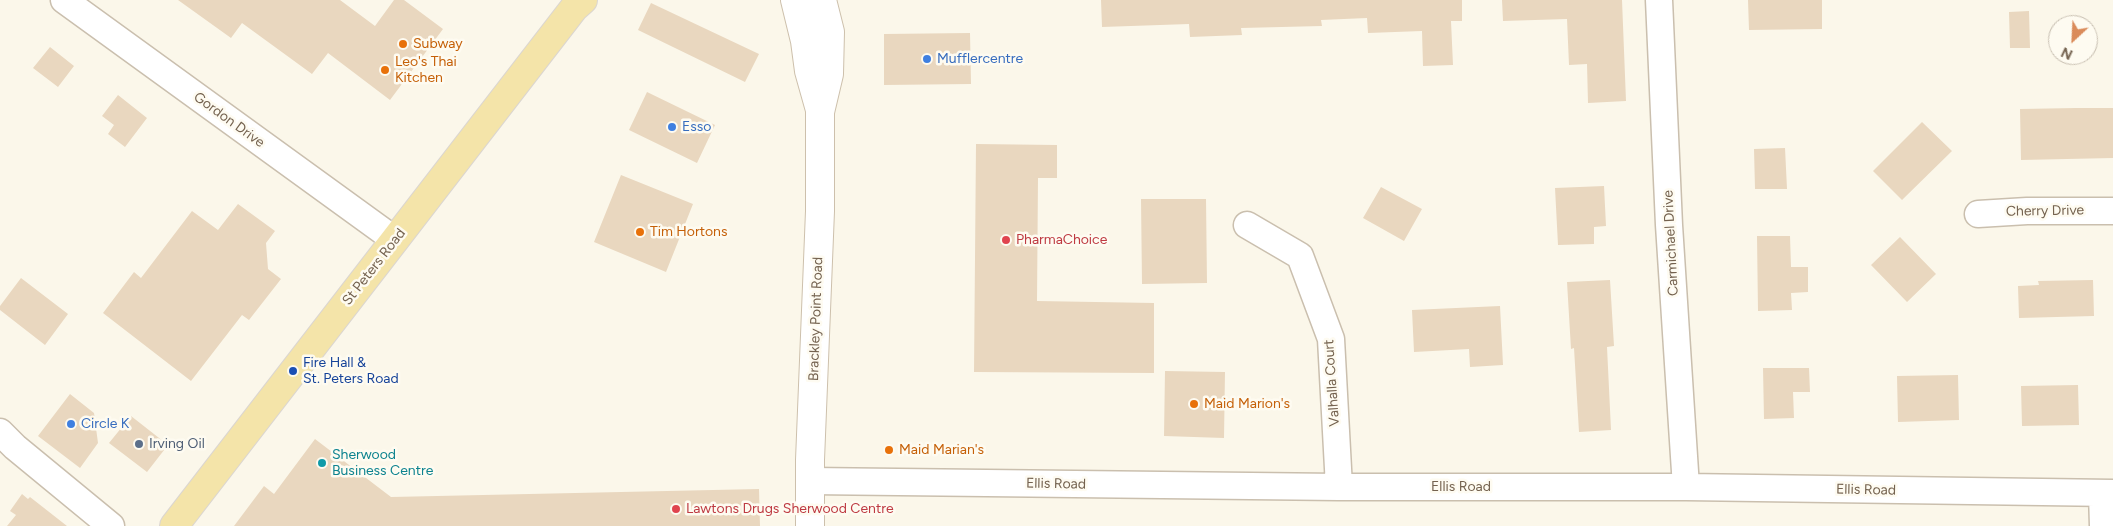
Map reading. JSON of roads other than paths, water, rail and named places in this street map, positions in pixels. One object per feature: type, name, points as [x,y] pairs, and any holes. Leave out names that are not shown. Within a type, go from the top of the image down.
[{"type":"main road","name":"Brackley Point Road","points":[[795,0],[805,41],[809,71],[820,112]]},
{"type":"main road","name":"Brackley Point Road","points":[[810,526],[820,211],[820,112],[829,74],[830,32],[822,0]]},
{"type":"main road","points":[[830,32],[838,0]]},
{"type":"main road","name":"St Peters Road","points":[[174,526],[578,3]]},
{"type":"street","name":"Gordon Drive","points":[[64,0],[395,240]]},
{"type":"street","name":"Carmichael Drive","points":[[1660,0],[1669,225],[1686,487]]},
{"type":"street","name":"Cherry Drive","points":[[1978,214],[2027,211],[2113,210]]},
{"type":"street","name":"Valhalla Court","points":[[1247,224],[1300,256],[1331,339],[1339,487]]},
{"type":"street","points":[[0,432],[15,447],[111,526]]},
{"type":"street","name":"Ellis Road","points":[[810,481],[1339,487],[1686,487],[2108,493]]},
{"type":"street","points":[[2103,526],[2108,493]]},
{"type":"place","name":"Subway","points":[[403,44]]},
{"type":"place","name":"Mufflercentre","points":[[927,59]]},
{"type":"place","name":"Leo's Thai Kitchen","points":[[385,70]]},
{"type":"place","name":"Esso","points":[[672,127]]},
{"type":"place","name":"Tim Hortons","points":[[640,232]]},
{"type":"place","name":"PharmaChoice","points":[[1006,240]]},
{"type":"place","name":"Fire Hall & St. Peters Road","points":[[293,371]]},
{"type":"place","name":"Maid Marion's","points":[[1194,404]]},
{"type":"place","name":"Circle K","points":[[71,424]]},
{"type":"place","name":"Irving Oil","points":[[139,444]]},
{"type":"place","name":"Maid Marian's","points":[[889,450]]},
{"type":"place","name":"Sherwood Business Centre","points":[[322,463]]},
{"type":"place","name":"Lawtons Drugs Sherwood Centre","points":[[676,509]]}]
